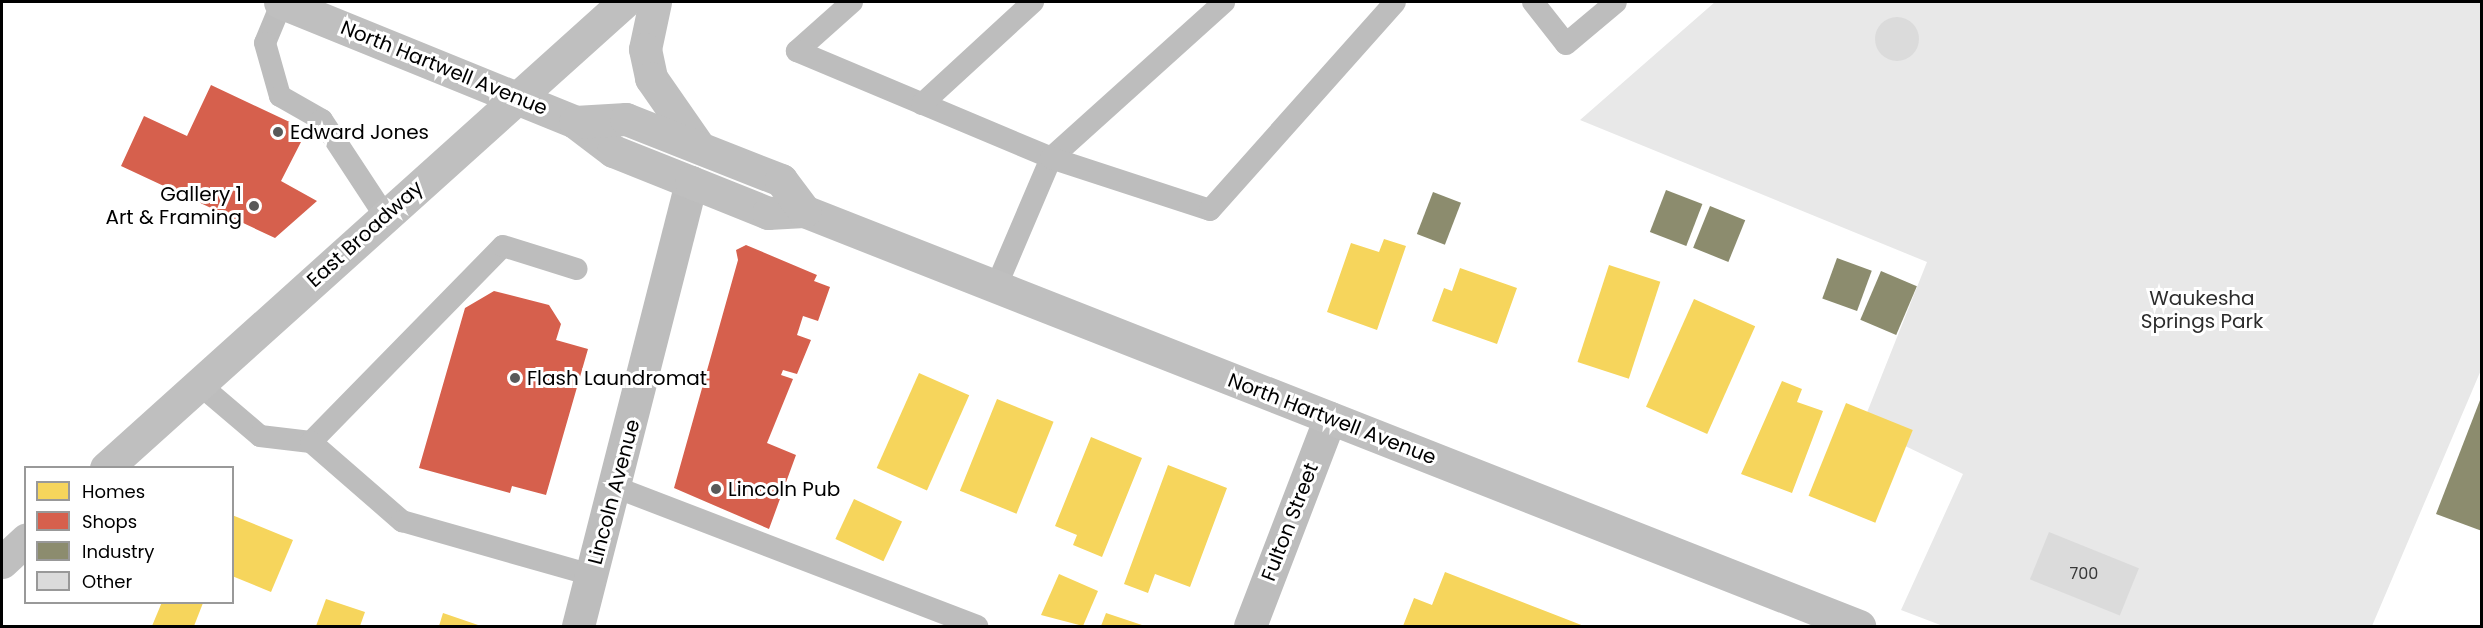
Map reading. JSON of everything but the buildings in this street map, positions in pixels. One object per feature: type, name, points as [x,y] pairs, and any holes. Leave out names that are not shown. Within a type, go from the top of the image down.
[{"type":"street","name":"East Broadway","points":[[108,466],[624,2]]},
{"type":"street","points":[[655,2],[645,49],[651,78],[700,148]]},
{"type":"street","name":"North Hartwell Avenue","points":[[291,4],[575,122],[613,151],[768,213],[804,211],[1330,418],[1809,617],[1859,627]]},
{"type":"street","name":"North Hartwell Avenue","points":[[575,122],[626,118],[781,180],[804,211]]},
{"type":"street","name":"Lincoln Avenue","points":[[578,627],[691,182]]},
{"type":"street","name":"Fulton Street","points":[[1250,627],[1330,418]]},
{"type":"street","points":[[2,562],[24,542]]},
{"type":"lane","points":[[852,2],[796,51],[1051,158],[1210,210],[1395,2]]},
{"type":"lane","points":[[922,104],[1033,2]]},
{"type":"lane","points":[[996,287],[1051,158],[1224,2]]},
{"type":"lane","points":[[1533,2],[1566,44],[1616,2]]},
{"type":"lane","points":[[291,4],[265,44],[280,96],[322,120],[385,216]]},
{"type":"lane","points":[[312,442],[503,246],[577,269]]},
{"type":"lane","points":[[199,384],[260,436],[312,442],[402,521],[592,575]]},
{"type":"lane","points":[[615,487],[977,627]]},
{"type":"green space","name":"Waukesha Springs Park","points":[[1715,2],[2481,2],[2481,370],[2372,626],[1943,626],[1901,610],[1963,474],[1862,425],[1927,262],[1580,120]]},
{"type":"place","name":"Edward Jones","points":[[278,132]]},
{"type":"place","name":"Gallery 1 Art & Framing","points":[[254,206]]},
{"type":"place","name":"Flash Laundromat","points":[[515,378]]},
{"type":"place","name":"Lincoln Pub","points":[[716,489]]}]
